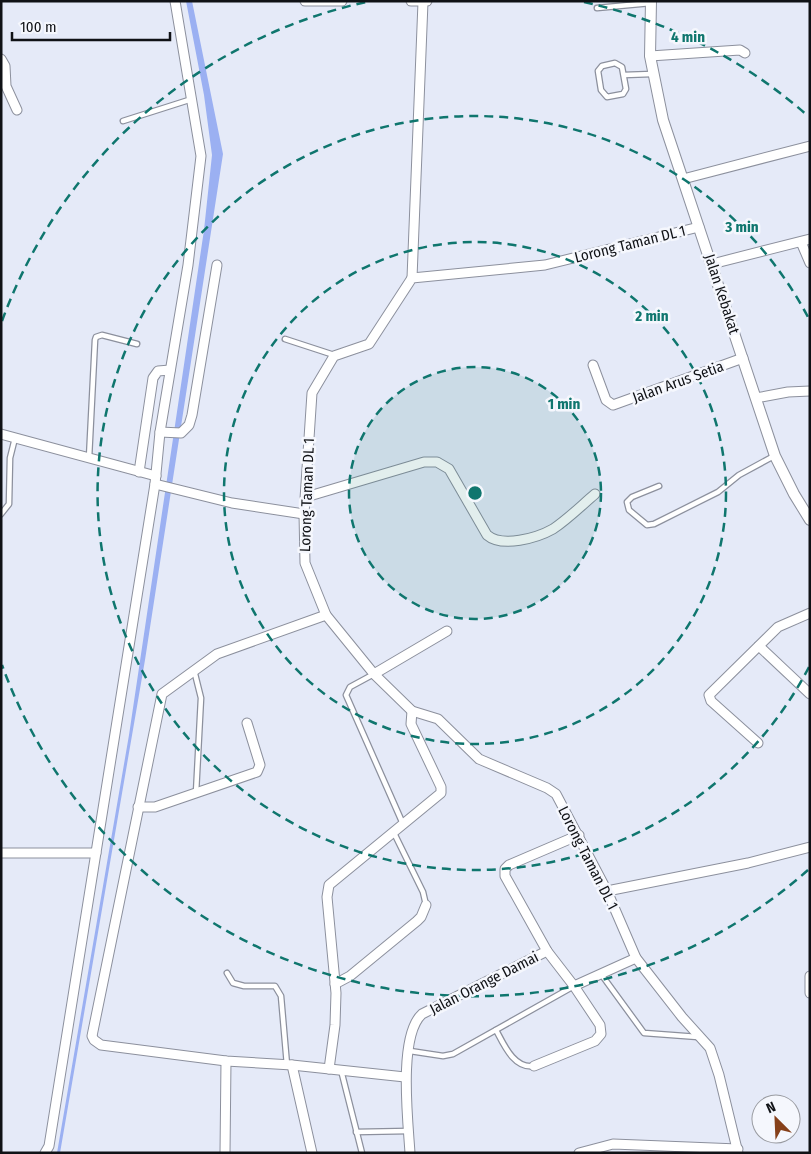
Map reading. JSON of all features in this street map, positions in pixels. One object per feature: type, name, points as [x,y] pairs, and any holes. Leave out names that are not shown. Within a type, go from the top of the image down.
[{"type":"street","points":[[45,1153],[49,1146],[158,482],[163,416],[188,265],[201,156],[175,1]]},
{"type":"street","points":[[305,1],[342,1]]},
{"type":"street","points":[[336,355],[369,344],[412,278],[425,2],[411,1]]},
{"type":"street","name":"Jalan Kebakat","points":[[651,2],[650,56],[662,120],[775,456],[794,494],[810,520]]},
{"type":"street","points":[[650,56],[740,50],[745,53]]},
{"type":"street","points":[[1,59],[5,66],[6,86],[17,110]]},
{"type":"street","points":[[683,179],[810,146]]},
{"type":"street","name":"Lorong Taman DL 1","points":[[412,278],[545,265],[699,227]]},
{"type":"street","points":[[712,264],[805,240],[810,262]]},
{"type":"street","points":[[162,433],[181,433],[188,425],[192,415],[217,265]]},
{"type":"street","name":"Lorong Taman DL 1","points":[[336,355],[312,393],[304,514],[304,561],[326,615],[374,674],[412,712],[438,719],[479,759],[556,794],[607,891],[636,958],[682,1017],[702,1037],[715,1060],[738,1151]]},
{"type":"street","name":"Jalan Arus Setia","points":[[593,365],[606,400],[613,405],[743,358]]},
{"type":"street","points":[[139,472],[147,413],[155,374],[162,370],[170,370]]},
{"type":"street","points":[[756,398],[788,392],[810,391]]},
{"type":"street","points":[[147,413],[163,416]]},
{"type":"street","points":[[1,434],[139,472],[158,482],[182,490],[263,509],[304,514]]},
{"type":"street","points":[[306,497],[424,462],[437,462],[448,469],[487,535],[492,539],[505,543],[552,529],[595,494]]},
{"type":"street","points":[[758,744],[711,700],[709,695],[778,627],[810,614]]},
{"type":"street","points":[[326,615],[217,654],[162,694],[92,1036],[101,1045],[226,1061],[289,1065],[405,1077]]},
{"type":"street","points":[[374,674],[447,631]]},
{"type":"street","points":[[759,646],[810,694]]},
{"type":"street","points":[[328,1069],[336,1025],[328,888],[439,795],[441,790],[411,724],[412,712]]},
{"type":"street","points":[[138,807],[155,807],[257,772],[260,765],[247,723]]},
{"type":"street","points":[[547,951],[505,876],[505,870],[509,865],[579,835]]},
{"type":"street","points":[[607,891],[748,863],[810,847]]},
{"type":"street","points":[[1,853],[96,853]]},
{"type":"street","points":[[335,984],[350,976],[417,921],[421,917],[426,905]]},
{"type":"street","name":"Jalan Orange Damai","points":[[410,1153],[405,1077],[415,1024],[422,1014],[547,951],[574,986],[600,1025],[601,1034],[595,1041],[534,1066]]},
{"type":"street","points":[[574,986],[636,958]]},
{"type":"street","points":[[810,976],[810,994]]},
{"type":"street","points":[[225,1153],[226,1061]]},
{"type":"street","points":[[289,1065],[312,1153]]},
{"type":"street","points":[[579,1153],[614,1144],[738,1151]]},
{"type":"lane","points":[[597,8],[651,2]]},
{"type":"lane","points":[[618,63],[622,67],[624,75],[626,89],[622,94],[610,97],[602,93],[598,74],[602,66],[618,63]]},
{"type":"lane","points":[[624,75],[652,74]]},
{"type":"lane","points":[[123,121],[192,99]]},
{"type":"lane","points":[[89,458],[96,337],[102,335],[137,344]]},
{"type":"lane","points":[[285,339],[336,355]]},
{"type":"lane","points":[[1,514],[9,504],[10,458],[15,438]]},
{"type":"lane","points":[[659,486],[632,496],[627,502],[630,510],[647,525],[654,524],[718,492],[740,475],[775,456]]},
{"type":"lane","points":[[194,670],[201,698],[196,793]]},
{"type":"lane","points":[[374,674],[350,687],[346,695],[403,825]]},
{"type":"lane","points":[[394,832],[423,892],[426,905]]},
{"type":"lane","points":[[227,973],[233,983],[244,986],[275,986],[281,996],[289,1065]]},
{"type":"lane","points":[[600,974],[644,1033],[702,1037]]},
{"type":"lane","points":[[410,1050],[446,1056],[574,986]]},
{"type":"lane","points":[[496,1030],[504,1046],[518,1063],[525,1067],[534,1066]]},
{"type":"lane","points":[[341,1070],[362,1153]]},
{"type":"lane","points":[[356,1132],[409,1131]]},
{"type":"water","points":[[186,1],[192,1],[223,154],[145,660],[60,1153],[57,1153],[129,735],[204,230],[212,155],[204,95]]}]
